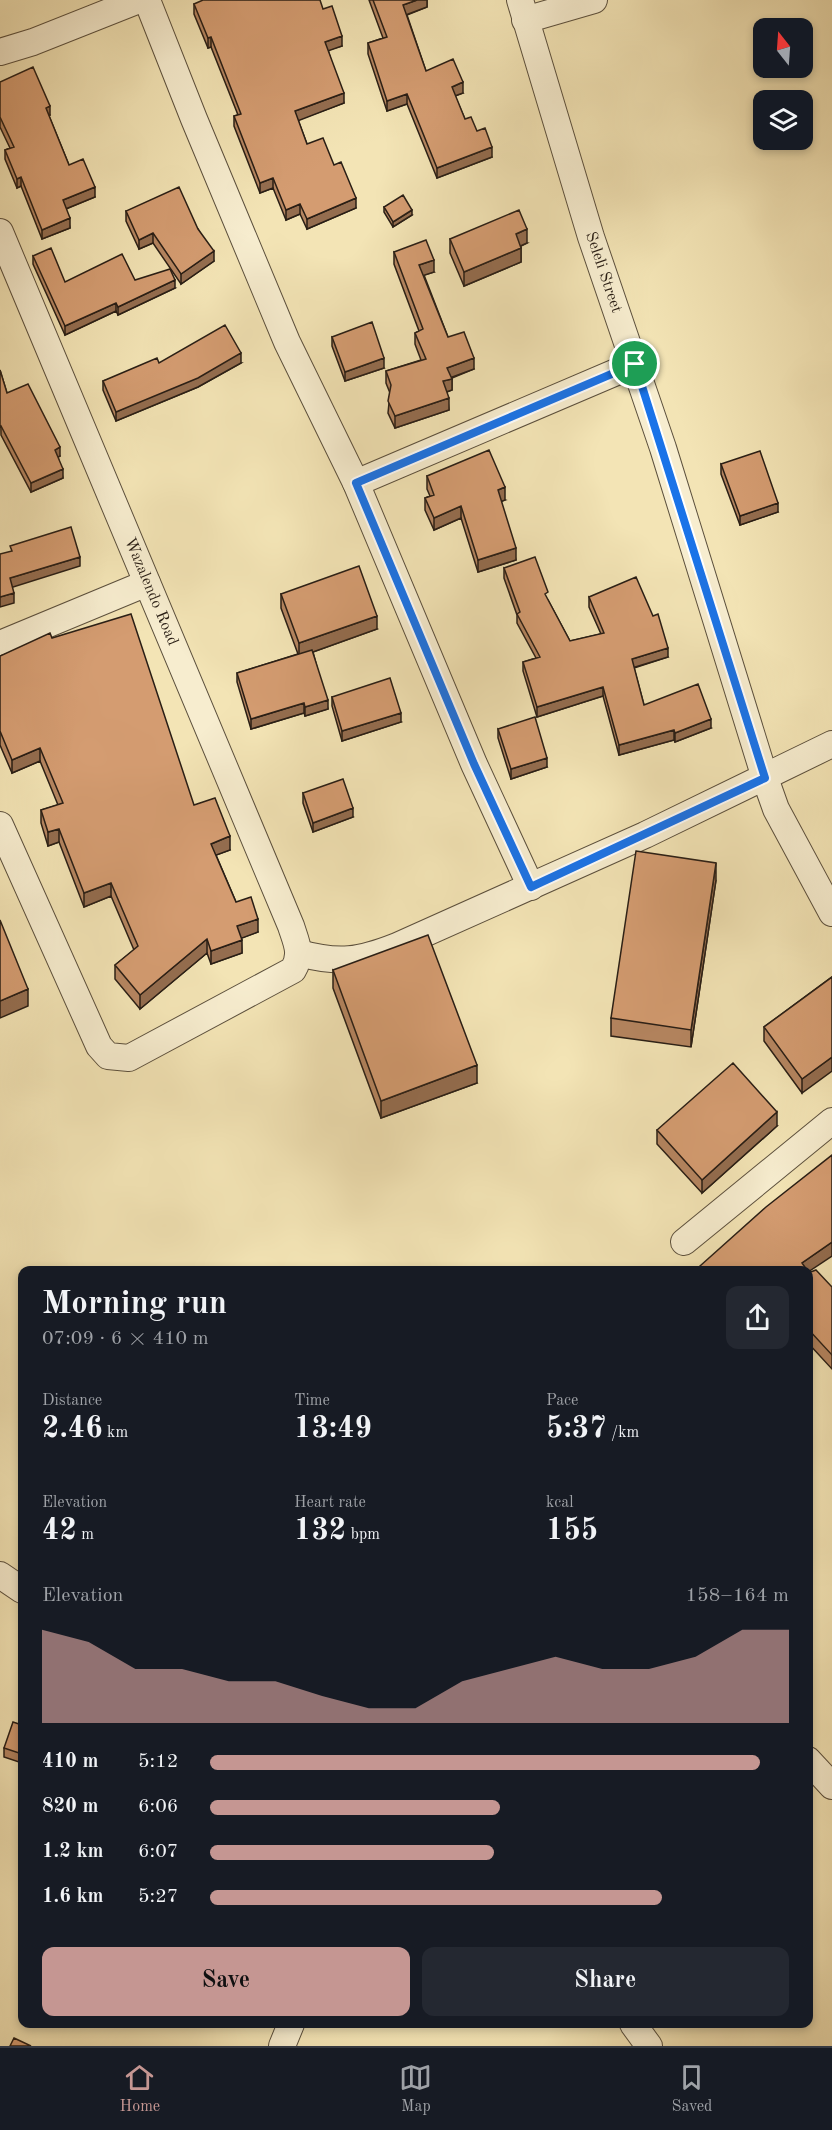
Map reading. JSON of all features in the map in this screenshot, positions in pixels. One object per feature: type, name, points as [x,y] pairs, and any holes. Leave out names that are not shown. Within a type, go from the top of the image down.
[{"type":"street","points":[[0,52],[33,42],[139,0]]},
{"type":"street","points":[[147,0],[198,130],[287,342],[356,483],[474,764],[531,887]]},
{"type":"street","points":[[522,10],[594,0]]},
{"type":"street","name":"Seleli Street","points":[[522,10],[591,237],[635,364],[765,778],[776,809],[832,913]]},
{"type":"street","name":"Wazalendo Road","points":[[0,232],[291,926],[299,953]]},
{"type":"street","points":[[356,483],[635,364]]},
{"type":"street","points":[[0,644],[147,583]]},
{"type":"street","points":[[0,825],[55,945],[88,1026],[99,1046],[108,1056],[129,1058],[171,1038],[293,970],[299,953],[344,962],[368,957],[531,887],[765,778],[832,744]]},
{"type":"street","points":[[684,1242],[832,1122]]},
{"type":"street","points":[[0,1575],[18,1587]]},
{"type":"street","points":[[813,1765],[832,1786]]},
{"type":"street","points":[[282,2046],[289,2028]]},
{"type":"street","points":[[636,2028],[649,2046]]},
{"type":"building","points":[[203,0],[320,0],[323,9],[332,6],[342,36],[325,42],[344,93],[295,111],[307,144],[323,138],[334,165],[341,162],[356,198],[307,219],[300,204],[286,210],[273,178],[260,183],[234,116],[241,114],[211,37],[208,38],[194,4]]},
{"type":"building","points":[[373,0],[417,0],[403,5],[426,71],[453,59],[463,82],[452,87],[465,119],[471,117],[477,131],[485,128],[492,147],[437,168],[407,94],[387,101],[368,43],[387,37]]},
{"type":"building","points":[[33,67],[50,106],[46,108],[69,165],[83,159],[95,187],[63,200],[70,218],[42,230],[21,177],[17,179],[5,150],[14,147],[0,117],[0,82]]},
{"type":"building","points":[[179,187],[198,229],[214,251],[181,274],[153,233],[139,240],[126,211]]},
{"type":"building","points":[[403,195],[412,210],[393,222],[384,207]]},
{"type":"building","points":[[519,210],[527,229],[516,234],[521,248],[464,272],[450,239]]},
{"type":"building","points":[[426,240],[434,260],[419,265],[448,337],[464,332],[474,358],[447,368],[452,379],[443,381],[449,398],[395,416],[388,401],[391,385],[386,371],[426,359],[415,333],[423,329],[394,252]]},
{"type":"building","points":[[51,248],[65,282],[122,254],[135,280],[170,269],[175,280],[118,307],[116,303],[65,326],[33,256]]},
{"type":"building","points":[[372,322],[384,358],[345,372],[332,337]]},
{"type":"building","points":[[225,325],[241,353],[198,378],[116,412],[103,381],[157,358],[159,363]]},
{"type":"building","points":[[0,370],[7,393],[28,384],[60,447],[55,450],[63,469],[31,483],[0,427]]},
{"type":"building","points":[[489,450],[505,487],[498,490],[516,548],[478,560],[461,506],[434,518],[425,498],[434,495],[427,476]]},
{"type":"building","points":[[760,451],[778,503],[740,516],[721,464]]},
{"type":"building","points":[[71,527],[80,557],[10,578],[14,593],[0,597],[0,554],[12,551],[10,546]]},
{"type":"building","points":[[535,557],[548,592],[545,594],[570,641],[604,633],[589,597],[636,577],[653,616],[658,614],[668,648],[632,659],[644,705],[698,684],[711,719],[675,733],[674,730],[619,745],[603,687],[537,707],[523,662],[540,657],[517,614],[520,612],[504,568]]},
{"type":"building","points":[[359,566],[377,616],[299,643],[281,594]]},
{"type":"building","points":[[131,614],[194,805],[215,798],[230,836],[211,844],[236,902],[251,897],[258,919],[237,926],[242,940],[211,951],[207,939],[140,995],[115,965],[138,946],[111,883],[84,893],[59,829],[48,832],[41,810],[63,803],[40,748],[12,760],[0,731],[0,656],[50,633],[52,638]]},
{"type":"building","points":[[312,650],[328,700],[305,707],[304,703],[251,719],[237,673]]},
{"type":"building","points":[[390,678],[401,713],[342,731],[332,697]]},
{"type":"building","points":[[535,717],[547,758],[511,769],[498,729]]},
{"type":"building","points":[[343,779],[353,808],[313,823],[303,793]]},
{"type":"building","points":[[636,851],[716,863],[691,1030],[611,1018]]},
{"type":"building","points":[[0,920],[28,989],[0,1001]]},
{"type":"building","points":[[428,935],[477,1065],[381,1101],[333,970]]},
{"type":"building","points":[[832,977],[832,1057],[802,1079],[764,1027]]},
{"type":"building","points":[[733,1063],[777,1112],[702,1180],[657,1130]]},
{"type":"building","points":[[832,1155],[832,1242],[802,1263],[804,1266],[700,1266],[766,1207]]},
{"type":"building","points":[[816,1270],[832,1287],[832,1355],[813,1334],[813,1271]]},
{"type":"building","points":[[13,1722],[18,1724],[18,1753],[4,1748]]},
{"type":"building","points":[[14,2038],[31,2046],[10,2046]]},
{"type":"route","points":[[635,364],[765,778],[531,887],[509,844],[474,764],[356,483],[497,425],[635,364]]}]
